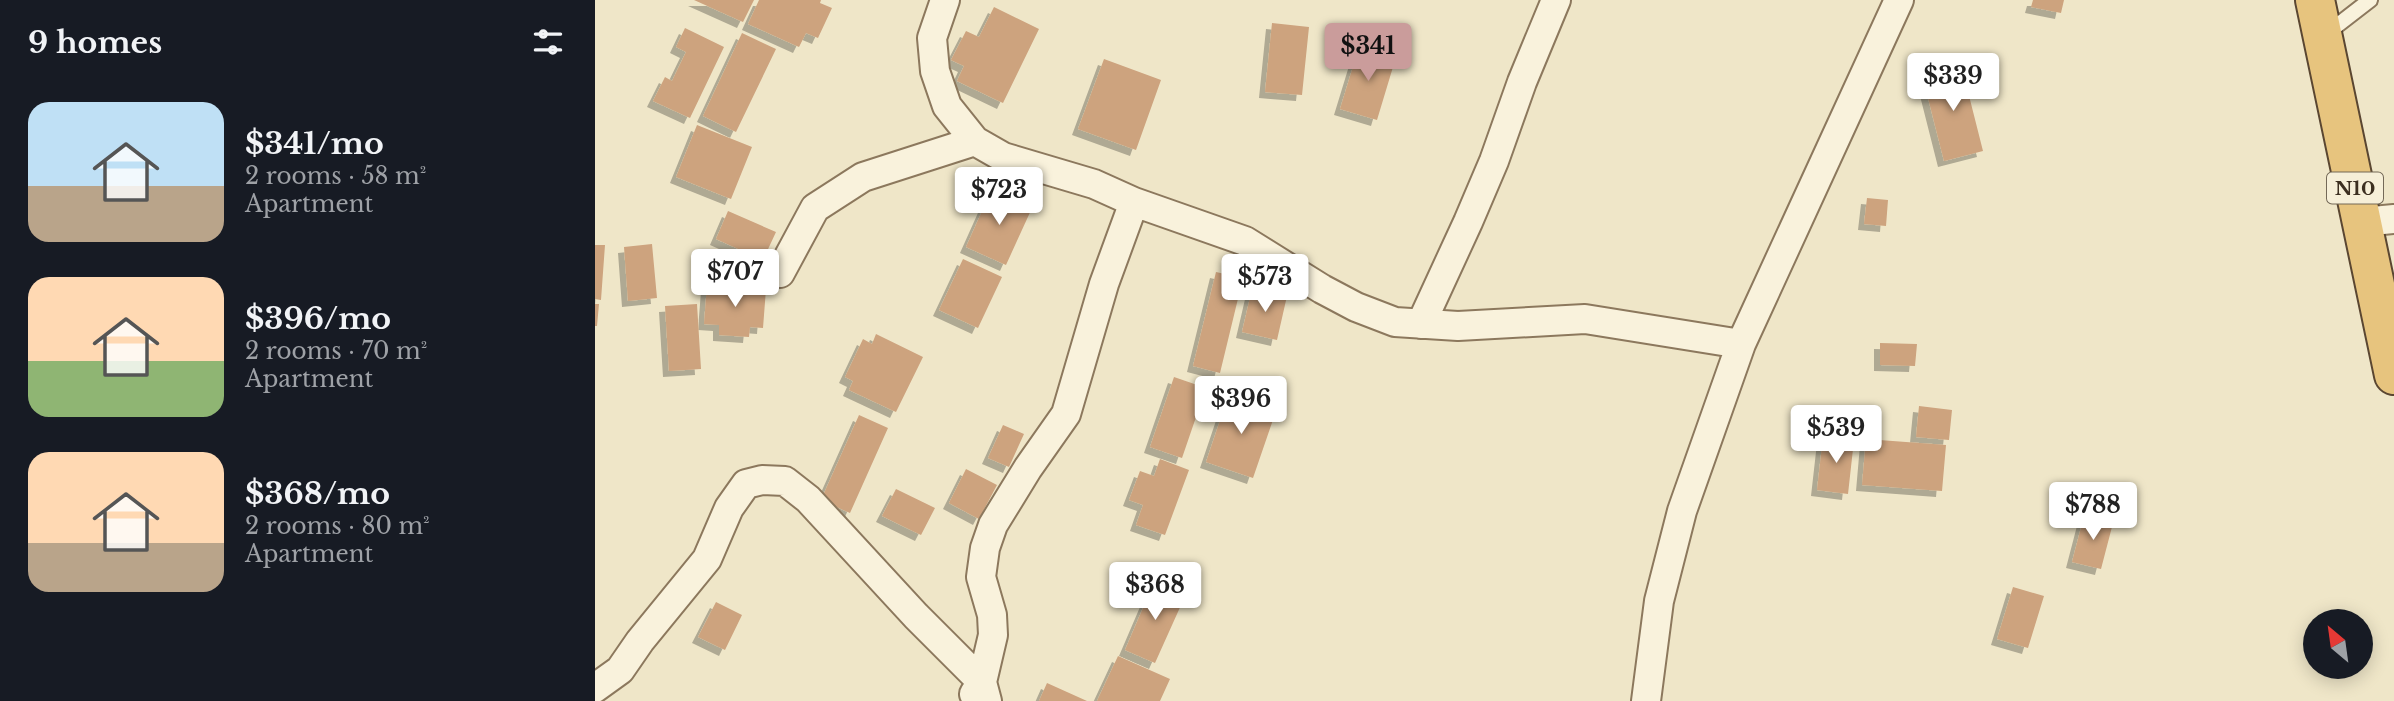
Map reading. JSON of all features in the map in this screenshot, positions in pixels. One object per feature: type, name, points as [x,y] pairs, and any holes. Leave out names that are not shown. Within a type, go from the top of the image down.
[{"type":"highway","name":"N10","points":[[2319,18],[2378,220],[2394,375]]},
{"type":"street","points":[[945,0],[932,38],[935,71],[947,106],[975,141],[1003,157],[1094,184],[1134,202],[1245,241],[1297,275],[1356,307],[1395,322],[1458,326],[1585,319],[1741,344]]},
{"type":"street","points":[[1421,324],[1483,186],[1556,0]]},
{"type":"street","points":[[1646,701],[1659,601],[1682,512],[1741,344],[1899,0]]},
{"type":"street","points":[[780,273],[815,208],[863,177],[975,141]]},
{"type":"street","points":[[980,695],[993,635],[992,615],[981,577],[985,548],[993,525],[1066,414],[1104,284],[1134,202]]},
{"type":"street","points":[[595,688],[620,670],[640,641],[707,559],[729,508],[746,484],[762,480],[785,481],[808,499],[916,616],[980,695]]},
{"type":"lane","points":[[2319,18],[2370,0]]},
{"type":"building","points":[[694,0],[754,0],[743,22]]},
{"type":"building","points":[[759,0],[821,0],[820,3],[832,8],[818,38],[806,33],[799,47],[748,24]]},
{"type":"building","points":[[2033,0],[2064,0],[2061,13],[2031,7]]},
{"type":"building","points":[[994,7],[1039,29],[1003,103],[957,81],[964,66],[951,60],[966,31],[979,37]]},
{"type":"building","points":[[1272,23],[1309,27],[1302,95],[1265,92]]},
{"type":"building","points":[[685,28],[724,47],[690,118],[653,101],[665,77],[672,81],[686,52],[676,47]]},
{"type":"building","points":[[742,33],[776,49],[736,132],[703,116]]},
{"type":"building","points":[[1359,47],[1396,57],[1377,120],[1340,109]]},
{"type":"building","points":[[1104,59],[1161,80],[1136,150],[1078,129]]},
{"type":"building","points":[[1961,64],[1983,151],[1944,161],[1922,74]]},
{"type":"building","points":[[697,125],[752,147],[731,199],[676,177]]},
{"type":"building","points":[[992,189],[1032,208],[1006,265],[966,247]]},
{"type":"building","points":[[1867,198],[1888,200],[1886,226],[1864,224]]},
{"type":"building","points":[[728,211],[776,232],[763,260],[716,239]]},
{"type":"building","points":[[652,244],[657,298],[628,301],[624,247]]},
{"type":"building","points":[[595,245],[605,245],[601,300],[595,299]]},
{"type":"building","points":[[963,259],[1002,277],[978,328],[939,310]]},
{"type":"building","points":[[1216,272],[1243,278],[1220,373],[1193,366]]},
{"type":"building","points":[[707,285],[766,289],[763,328],[750,327],[749,337],[719,335],[719,325],[704,324]]},
{"type":"building","points":[[1252,289],[1287,296],[1277,340],[1242,332]]},
{"type":"building","points":[[595,304],[599,304],[597,326],[595,326]]},
{"type":"building","points":[[697,304],[701,369],[669,371],[665,306]]},
{"type":"building","points":[[876,334],[923,357],[896,412],[849,390],[853,381],[845,377],[863,339],[872,344]]},
{"type":"building","points":[[1880,343],[1917,344],[1915,366],[1880,365]]},
{"type":"building","points":[[1174,377],[1206,388],[1182,458],[1150,447]]},
{"type":"building","points":[[1229,394],[1276,411],[1253,478],[1206,462]]},
{"type":"building","points":[[1919,406],[1952,410],[1949,440],[1916,437]]},
{"type":"building","points":[[859,415],[888,428],[850,513],[821,500]]},
{"type":"building","points":[[1003,425],[1024,434],[1009,467],[988,458]]},
{"type":"building","points":[[1823,437],[1854,440],[1848,494],[1817,490]]},
{"type":"building","points":[[1866,439],[1946,445],[1942,491],[1862,485]]},
{"type":"building","points":[[1160,459],[1189,470],[1165,535],[1136,525],[1143,505],[1129,500],[1140,471],[1154,476]]},
{"type":"building","points":[[966,469],[997,485],[979,519],[949,503]]},
{"type":"building","points":[[896,489],[935,508],[921,535],[882,516]]},
{"type":"building","points":[[2084,516],[2113,523],[2101,569],[2072,562]]},
{"type":"building","points":[[1155,580],[1186,594],[1155,663],[1125,650]]},
{"type":"building","points":[[2013,587],[2044,596],[2028,648],[1997,639]]},
{"type":"building","points":[[716,602],[742,615],[725,650],[698,637]]},
{"type":"building","points":[[1118,656],[1170,679],[1160,701],[1097,701]]},
{"type":"building","points":[[1047,683],[1087,701],[1039,701]]}]
